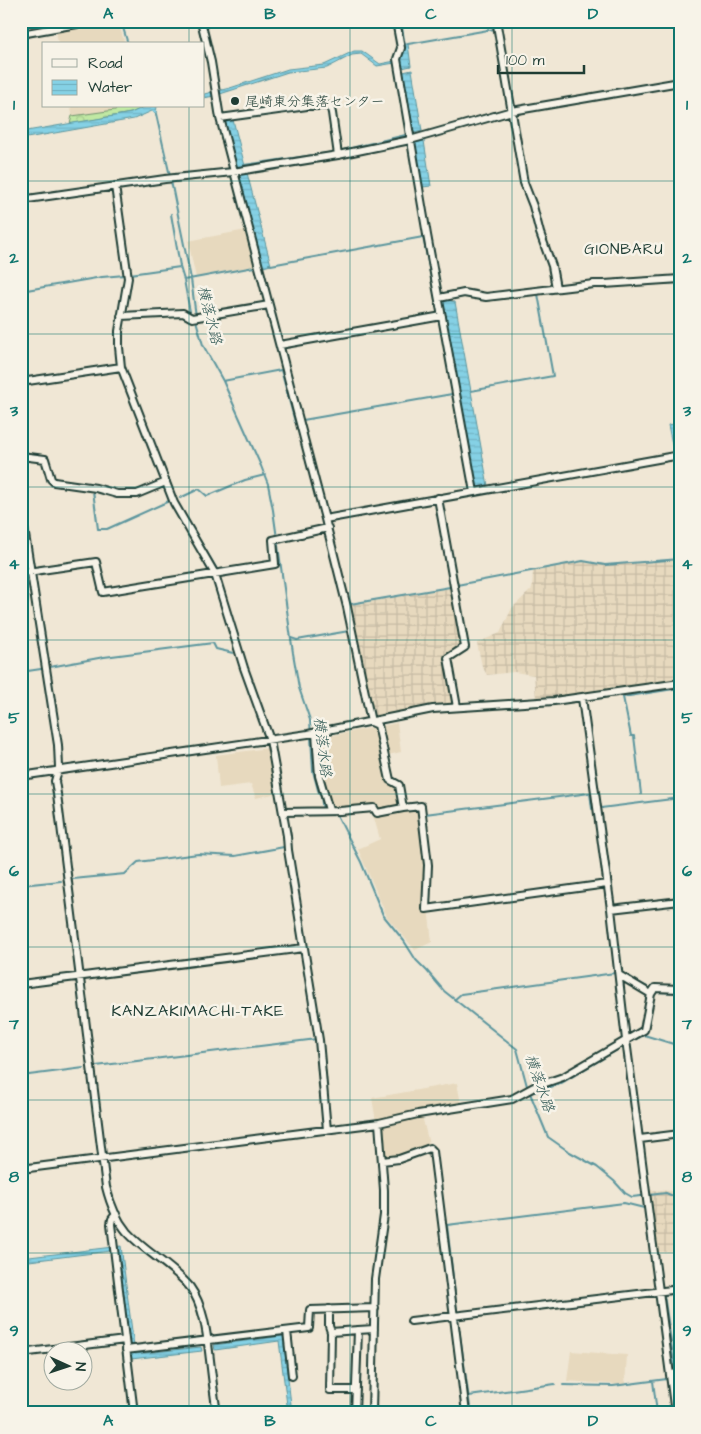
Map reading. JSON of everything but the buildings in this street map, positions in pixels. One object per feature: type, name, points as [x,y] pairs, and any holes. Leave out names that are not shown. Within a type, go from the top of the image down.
[{"type":"street","points":[[21,34],[94,21]]},
{"type":"street","points":[[201,21],[220,118],[326,519],[371,722]]},
{"type":"street","points":[[396,21],[401,48],[397,62],[474,492]]},
{"type":"street","points":[[500,21],[497,25],[524,183],[552,266],[556,288]]},
{"type":"street","points":[[21,200],[166,179],[234,172],[338,155],[410,140],[512,111],[680,82]]},
{"type":"street","points":[[220,118],[307,106],[330,106],[338,155]]},
{"type":"street","points":[[115,186],[128,275],[121,316],[119,347],[121,367],[174,503],[215,574],[244,668],[270,740],[319,1040],[327,1130]]},
{"type":"street","points":[[280,345],[440,307],[464,293],[486,298],[594,284],[680,279]]},
{"type":"street","points":[[121,316],[183,313],[192,318],[269,305]]},
{"type":"street","points":[[21,382],[121,367]]},
{"type":"street","points":[[326,519],[680,455]]},
{"type":"street","points":[[21,456],[45,459],[51,479],[54,482],[96,488],[117,494],[136,494],[166,482]]},
{"type":"street","points":[[438,498],[465,647],[448,658],[457,707]]},
{"type":"street","points":[[21,509],[58,745],[59,761],[55,781],[106,1188],[116,1214],[126,1231],[143,1247],[176,1272],[190,1288],[199,1304],[205,1322],[217,1413]]},
{"type":"street","points":[[21,573],[96,562],[103,592],[276,564],[273,540],[328,528]]},
{"type":"street","points":[[21,776],[312,734],[433,709],[554,701],[680,683]]},
{"type":"street","points":[[582,698],[611,909],[626,1040],[675,1413]]},
{"type":"street","points":[[371,722],[378,725],[390,780],[399,785],[403,808]]},
{"type":"street","points":[[312,734],[325,811]]},
{"type":"street","points":[[283,812],[375,810],[421,806],[428,865],[426,909],[607,884]]},
{"type":"street","points":[[611,909],[680,901]]},
{"type":"street","points":[[21,984],[304,948]]},
{"type":"street","points":[[618,972],[651,994]]},
{"type":"street","points":[[21,1169],[379,1123],[418,1114],[512,1099],[534,1087],[563,1077],[644,1030],[651,994],[655,988],[680,990]]},
{"type":"street","points":[[372,1413],[375,1279],[384,1215],[379,1123]]},
{"type":"street","points":[[640,1139],[680,1134]]},
{"type":"street","points":[[382,1161],[399,1159],[430,1148],[433,1151],[466,1413]]},
{"type":"street","points":[[116,1214],[112,1218],[111,1224],[134,1413]]},
{"type":"street","points":[[411,1321],[680,1289]]},
{"type":"street","points":[[126,1350],[309,1328],[310,1310],[375,1308]]},
{"type":"street","points":[[329,1309],[330,1390],[356,1390]]},
{"type":"street","points":[[330,1332],[374,1329]]},
{"type":"street","points":[[355,1413],[358,1330]]},
{"type":"street","points":[[286,1331],[292,1376]]},
{"type":"street","points":[[21,1353],[125,1340]]},
{"type":"street","points":[[670,1374],[680,1373]]},
{"type":"shaded area","points":[[104,21],[118,21],[124,42],[58,42],[56,30]]},
{"type":"shaded area","points":[[71,108],[118,108],[115,110],[72,116]]},
{"type":"shaded area","points":[[246,230],[254,267],[196,278],[188,241]]},
{"type":"shaded area","points":[[680,559],[680,679],[598,692],[536,698],[534,675],[514,672],[487,675],[482,666],[477,643],[500,633],[512,608],[532,589],[533,570],[583,561],[606,565]]},
{"type":"shaded area","points":[[450,587],[461,647],[445,656],[452,703],[419,707],[368,718],[345,605]]},
{"type":"shaded area","points":[[397,723],[401,752],[388,755],[392,778],[401,785],[404,805],[424,804],[430,864],[428,907],[432,942],[415,950],[387,917],[358,849],[380,839],[372,811],[328,815],[317,776],[314,739]]},
{"type":"shaded area","points":[[269,748],[277,793],[256,798],[251,784],[219,788],[216,755]]},
{"type":"shaded area","points":[[457,1083],[462,1109],[438,1115],[422,1116],[431,1152],[383,1163],[372,1098]]},
{"type":"shaded area","points":[[648,1190],[672,1191],[680,1196],[680,1251],[656,1253]]},
{"type":"shaded area","points":[[571,1351],[627,1355],[625,1385],[567,1381]]},
{"type":"green space","points":[[118,108],[142,108],[131,113],[70,124],[72,116]]},
{"type":"water","points":[[408,44],[411,66],[402,68],[401,62],[377,66],[361,54],[352,55],[327,68],[288,72],[205,98],[205,94],[230,88],[288,69],[324,65],[354,51],[362,51],[380,64],[400,60],[404,51],[404,45]]},
{"type":"water","points":[[412,70],[422,131],[414,133],[403,72]]},
{"type":"water","points":[[142,108],[157,108],[156,114],[152,111],[134,119],[21,139],[21,132],[131,113]]},
{"type":"water","points":[[233,120],[245,166],[236,167],[224,121]]},
{"type":"water","points":[[424,141],[431,186],[423,187],[415,143]]},
{"type":"water","points":[[247,173],[271,265],[263,267],[239,175]]},
{"type":"water","points":[[447,300],[455,302],[488,486],[477,488],[443,302]]},
{"type":"water","points":[[680,423],[680,448],[673,449],[668,425]]},
{"type":"water","points":[[121,1246],[135,1354],[201,1347],[202,1351],[131,1359],[118,1250],[21,1262],[21,1258]]},
{"type":"water","points":[[283,1336],[292,1413],[288,1413],[279,1341],[215,1350],[214,1345]]},
{"type":"waterway","name":"横落水路","points":[[121,21],[127,42]]},
{"type":"waterway","points":[[401,21],[405,46]]},
{"type":"waterway","points":[[499,26],[505,21]]},
{"type":"waterway","points":[[408,44],[494,29]]},
{"type":"waterway","name":"横落水路","points":[[156,114],[170,176]]},
{"type":"waterway","points":[[244,165],[334,152],[414,133]]},
{"type":"waterway","name":"横落水路","points":[[171,181],[191,279],[197,324],[203,345],[223,381],[268,484],[293,653],[299,688],[310,720],[313,771],[323,810]]},
{"type":"waterway","points":[[171,214],[180,266]]},
{"type":"waterway","points":[[269,264],[423,237],[437,308]]},
{"type":"waterway","name":"横落水路","points":[[130,274],[180,267],[184,280],[254,267]]},
{"type":"waterway","points":[[21,291],[102,277],[125,275]]},
{"type":"waterway","points":[[184,280],[190,312]]},
{"type":"waterway","points":[[635,285],[680,283]]},
{"type":"waterway","points":[[567,290],[597,287]]},
{"type":"waterway","points":[[471,391],[553,376],[538,294],[540,293]]},
{"type":"waterway","points":[[223,381],[281,370],[295,422]]},
{"type":"waterway","points":[[303,420],[452,394]]},
{"type":"waterway","points":[[180,498],[199,489],[207,496],[245,480],[265,475]]},
{"type":"waterway","points":[[91,490],[93,491],[98,529],[107,529],[169,501]]},
{"type":"waterway","points":[[179,505],[218,571]]},
{"type":"waterway","points":[[457,585],[583,561],[605,565],[680,559]]},
{"type":"waterway","points":[[350,604],[450,587]]},
{"type":"waterway","points":[[291,638],[297,640],[349,631]]},
{"type":"waterway","points":[[50,667],[104,657],[213,643],[216,649],[233,653]]},
{"type":"waterway","points":[[21,672],[41,669]]},
{"type":"waterway","points":[[641,794],[634,736],[631,736],[623,697],[680,688]]},
{"type":"waterway","points":[[425,814],[590,793],[592,809]]},
{"type":"waterway","points":[[601,808],[680,798]]},
{"type":"waterway","points":[[338,814],[353,813]]},
{"type":"waterway","name":"横落水路","points":[[330,814],[337,815],[361,862],[383,915],[404,941],[416,960],[444,991],[517,1049],[527,1086],[548,1137],[597,1167],[625,1193],[632,1197],[666,1193],[673,1196],[680,1203]]},
{"type":"waterway","points":[[73,879],[125,874],[138,862],[198,854],[235,856],[284,847]]},
{"type":"waterway","points":[[21,885],[61,881]]},
{"type":"waterway","points":[[454,1000],[461,994],[615,973]]},
{"type":"waterway","points":[[620,973],[651,989]]},
{"type":"waterway","points":[[655,992],[680,993]]},
{"type":"waterway","points":[[628,1043],[644,1035],[680,1046]]},
{"type":"waterway","points":[[96,1066],[317,1039]]},
{"type":"waterway","points":[[531,1093],[560,1084],[624,1046]]},
{"type":"waterway","points":[[21,1076],[84,1068]]},
{"type":"waterway","points":[[457,1312],[447,1225],[624,1203],[644,1208]]},
{"type":"waterway","points":[[675,1369],[664,1295],[680,1293]]},
{"type":"waterway","points":[[458,1321],[470,1407]]},
{"type":"waterway","points":[[676,1377],[680,1399]]},
{"type":"waterway","points":[[563,1385],[613,1386],[667,1379]]},
{"type":"waterway","points":[[653,1381],[657,1413]]},
{"type":"waterway","points":[[469,1396],[555,1384]]},
{"type":"waterway","points":[[427,1413],[462,1408]]},
{"type":"place","name":"尾崎東分集落センター","points":[[235,101]]},
{"type":"district","name":"GIONBARU","points":[[624,249]]},
{"type":"district","name":"KANZAKIMACHI-TAKE","points":[[198,1010]]}]
